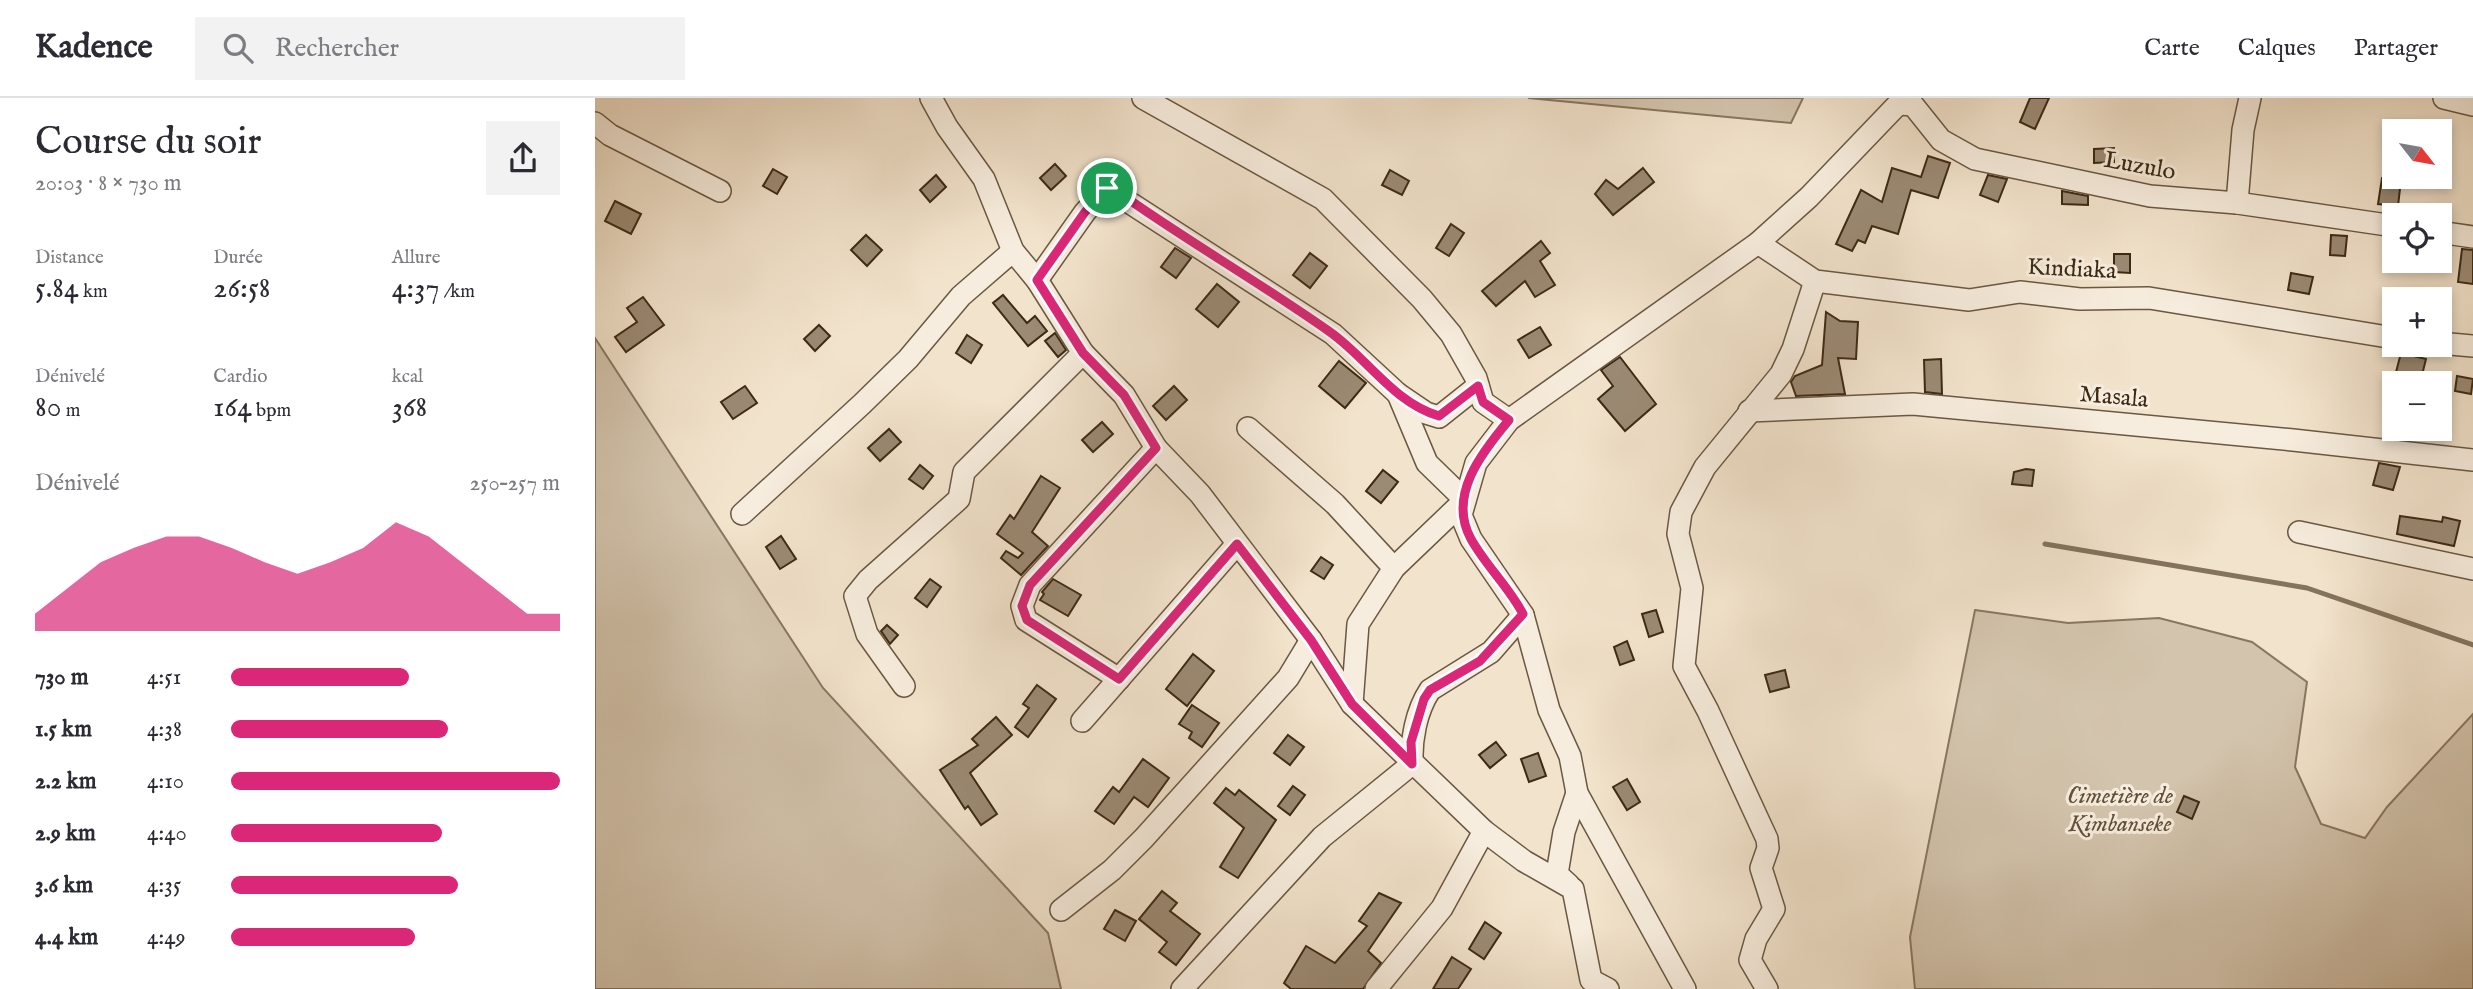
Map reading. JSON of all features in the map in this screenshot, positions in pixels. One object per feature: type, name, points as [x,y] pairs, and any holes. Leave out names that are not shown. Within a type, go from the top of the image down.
[{"type":"street","points":[[931,98],[947,127],[984,179],[1013,251],[1037,280],[1083,353],[1124,395],[1156,448],[1200,494],[1311,640],[1352,704],[1484,831],[1524,861],[1573,889]]},
{"type":"street","points":[[1143,98],[1323,199],[1422,299],[1451,334],[1478,386],[1483,402],[1509,420]]},
{"type":"street","points":[[2237,203],[2243,130],[2250,98]]},
{"type":"street","points":[[2444,98],[2473,105]]},
{"type":"street","points":[[1685,989],[1577,793],[1570,756],[1549,710],[1523,614],[1471,539],[1461,515],[1476,463],[1509,420],[1758,243],[1809,197],[1902,101]]},
{"type":"street","name":"Luzulo","points":[[1902,101],[1913,105],[1941,140],[1975,159],[2150,196],[2237,203],[2382,224]]},
{"type":"street","points":[[595,122],[610,135],[720,191]]},
{"type":"street","points":[[1037,280],[1085,212],[1107,188],[1121,194],[1333,334],[1398,394],[1426,413],[1439,416],[1478,386]]},
{"type":"street","points":[[2452,234],[2473,237]]},
{"type":"street","name":"Kindiaka","points":[[1758,243],[1815,281],[1969,300],[2020,292],[2080,299],[2149,298],[2382,336]]},
{"type":"street","points":[[742,514],[862,404],[908,359],[961,296],[1013,251]]},
{"type":"street","points":[[1766,989],[1750,960],[1756,939],[1774,909],[1761,868],[1768,848],[1767,839],[1708,711],[1684,666],[1692,587],[1678,534],[1681,512],[1705,467],[1780,374],[1793,349],[1815,281]]},
{"type":"street","points":[[2452,344],[2473,346]]},
{"type":"street","points":[[904,686],[867,634],[855,596],[868,580],[959,499],[964,472],[1083,353]]},
{"type":"street","points":[[1398,394],[1427,464],[1465,500]]},
{"type":"street","name":"Masala","points":[[1749,411],[1913,404],[2280,438],[2473,460]]},
{"type":"street","points":[[1248,428],[1335,504],[1394,568]]},
{"type":"street","points":[[1119,679],[1027,620],[1022,606],[1030,585],[1156,448]]},
{"type":"street","points":[[1352,704],[1359,624],[1394,568],[1465,500]]},
{"type":"street","points":[[2299,533],[2473,569]]},
{"type":"street","points":[[1082,721],[1237,544]]},
{"type":"street","points":[[1412,764],[1411,742],[1424,699],[1430,690],[1480,661],[1523,614]]},
{"type":"street","points":[[1061,910],[1112,870],[1144,838],[1288,678],[1311,640]]},
{"type":"street","points":[[1182,989],[1322,837],[1412,764]]},
{"type":"street","points":[[1577,793],[1564,832],[1557,874],[1573,889],[1593,986]]},
{"type":"street","points":[[1376,989],[1442,908],[1484,831]]},
{"type":"green space","points":[[1528,98],[1803,98],[1791,123]]},
{"type":"green space","points":[[595,338],[823,688],[1048,933],[1061,989],[595,989]]},
{"type":"green space","name":"Cimetière de Kimbanseke","points":[[1975,610],[2068,623],[2159,618],[2252,642],[2307,682],[2295,767],[2321,824],[2365,838],[2387,807],[2473,714],[2473,989],[1915,989],[1910,937]]},
{"type":"building","points":[[2030,98],[2049,98],[2035,129],[2020,122]]},
{"type":"building","points":[[2114,148],[2114,162],[2094,163],[2094,149]]},
{"type":"building","points":[[1928,156],[1950,163],[1938,198],[1911,190],[1898,234],[1872,226],[1865,243],[1858,240],[1852,251],[1836,244],[1861,190],[1882,202],[1892,168],[1921,177]]},
{"type":"building","points":[[1055,164],[1066,176],[1051,190],[1040,178]]},
{"type":"building","points":[[1643,168],[1654,182],[1613,215],[1595,194],[1606,180],[1618,189]]},
{"type":"building","points":[[773,169],[787,177],[777,194],[763,186]]},
{"type":"building","points":[[1390,170],[1409,181],[1402,195],[1382,185]]},
{"type":"building","points":[[936,175],[946,187],[930,202],[920,190]]},
{"type":"building","points":[[1988,175],[2007,179],[1998,202],[1980,195]]},
{"type":"building","points":[[2382,178],[2382,189],[2400,189],[2398,203],[2378,204]]},
{"type":"building","points":[[2062,191],[2088,196],[2088,205],[2062,204]]},
{"type":"building","points":[[615,201],[641,214],[631,234],[605,221]]},
{"type":"building","points":[[1451,224],[1464,233],[1449,256],[1436,248]]},
{"type":"building","points":[[866,235],[882,250],[867,266],[851,250]]},
{"type":"building","points":[[2331,235],[2347,236],[2345,256],[2330,255]]},
{"type":"building","points":[[1541,241],[1550,253],[1540,261],[1555,285],[1535,297],[1525,281],[1496,306],[1482,291]]},
{"type":"building","points":[[1175,248],[1191,258],[1176,278],[1161,267]]},
{"type":"building","points":[[2462,249],[2473,250],[2473,284],[2458,282]]},
{"type":"building","points":[[1310,253],[1327,266],[1310,288],[1293,275]]},
{"type":"building","points":[[2114,254],[2130,254],[2130,273],[2114,272]]},
{"type":"building","points":[[2291,273],[2313,277],[2309,294],[2288,290]]},
{"type":"building","points":[[1217,284],[1239,302],[1218,327],[1196,309]]},
{"type":"building","points":[[1003,295],[1027,323],[1035,316],[1047,331],[1028,346],[993,303]]},
{"type":"building","points":[[643,297],[664,325],[626,352],[615,337],[637,322],[627,308]]},
{"type":"building","points":[[1826,312],[1840,321],[1858,322],[1856,359],[1838,358],[1845,394],[1796,396],[1791,382],[1795,376],[1822,365]]},
{"type":"building","points":[[819,325],[830,336],[815,351],[804,339]]},
{"type":"building","points":[[1540,327],[1551,345],[1529,358],[1518,340]]},
{"type":"building","points":[[1055,333],[1066,350],[1058,357],[1045,341]]},
{"type":"building","points":[[967,335],[982,345],[971,363],[956,353]]},
{"type":"building","points":[[1620,357],[1656,404],[1625,431],[1598,399],[1613,386],[1601,370]]},
{"type":"building","points":[[2400,357],[2426,359],[2423,371],[2396,371]]},
{"type":"building","points":[[1941,359],[1942,394],[1925,392],[1924,360]]},
{"type":"building","points":[[1339,361],[1366,383],[1345,408],[1319,386]]},
{"type":"building","points":[[2457,376],[2473,379],[2471,394],[2455,391]]},
{"type":"building","points":[[745,386],[757,403],[733,419],[721,402]]},
{"type":"building","points":[[1174,386],[1187,400],[1166,420],[1153,406]]},
{"type":"building","points":[[1102,422],[1113,434],[1093,452],[1082,440]]},
{"type":"building","points":[[889,429],[901,442],[880,461],[868,448]]},
{"type":"building","points":[[2379,463],[2400,467],[2393,490],[2373,485]]},
{"type":"building","points":[[920,465],[933,476],[923,489],[909,479]]},
{"type":"building","points":[[1383,470],[1398,482],[1381,503],[1366,491]]},
{"type":"building","points":[[2034,470],[2032,486],[2012,484],[2014,472]]},
{"type":"building","points":[[1041,476],[1060,488],[1032,532],[1048,546],[1021,575],[1001,558],[1006,551],[1018,558],[1023,553],[997,534],[1010,515],[1014,519]]},
{"type":"building","points":[[2400,516],[2442,522],[2443,517],[2460,521],[2454,546],[2397,534]]},
{"type":"building","points":[[781,536],[796,559],[780,569],[766,547]]},
{"type":"building","points":[[1321,557],[1333,565],[1324,579],[1311,571]]},
{"type":"building","points":[[930,579],[941,587],[927,607],[915,598]]},
{"type":"building","points":[[1053,579],[1081,595],[1068,616],[1040,600],[1044,594],[1042,592]]},
{"type":"building","points":[[1656,610],[1663,632],[1649,637],[1642,614]]},
{"type":"building","points":[[887,625],[898,635],[890,644],[881,631]]},
{"type":"building","points":[[1627,641],[1634,660],[1620,665],[1614,647]]},
{"type":"building","points":[[1193,654],[1214,671],[1187,706],[1166,689]]},
{"type":"building","points":[[1785,670],[1789,687],[1770,692],[1765,675]]},
{"type":"building","points":[[1037,685],[1056,699],[1028,737],[1015,727],[1029,708],[1023,704]]},
{"type":"building","points":[[1192,705],[1219,723],[1202,747],[1189,738],[1192,732],[1179,724]]},
{"type":"building","points":[[996,717],[1012,735],[970,773],[997,814],[981,825],[968,806],[965,809],[940,770],[978,745],[972,739]]},
{"type":"building","points":[[1288,735],[1304,747],[1290,765],[1274,753]]},
{"type":"building","points":[[1496,742],[1506,755],[1490,768],[1479,755]]},
{"type":"building","points":[[1538,753],[1546,776],[1529,782],[1521,759]]},
{"type":"building","points":[[1143,759],[1169,778],[1148,807],[1134,797],[1114,824],[1095,811],[1113,787],[1119,792]]},
{"type":"building","points":[[1627,779],[1640,802],[1627,810],[1613,787]]},
{"type":"building","points":[[1293,786],[1305,795],[1290,815],[1278,806]]},
{"type":"building","points":[[1226,788],[1235,795],[1239,790],[1276,820],[1238,878],[1220,867],[1244,828],[1214,803]]},
{"type":"building","points":[[2184,796],[2199,802],[2192,819],[2177,812]]},
{"type":"building","points":[[1162,891],[1177,903],[1170,911],[1200,934],[1176,965],[1159,952],[1167,942],[1139,919]]},
{"type":"building","points":[[1379,893],[1401,903],[1368,951],[1381,963],[1363,989],[1291,989],[1284,983],[1306,946],[1335,963],[1367,926],[1359,921]]},
{"type":"building","points":[[1115,910],[1136,921],[1125,941],[1104,929]]},
{"type":"building","points":[[1485,922],[1501,933],[1484,959],[1469,949]]},
{"type":"building","points":[[1452,957],[1471,969],[1458,989],[1433,989]]},
{"type":"waterway","points":[[2045,544],[2307,588],[2473,645]]},
{"type":"route","points":[[1107,188],[1121,194],[1333,334],[1364,359],[1398,394],[1426,413],[1439,416],[1454,408],[1478,386],[1483,402],[1509,420],[1476,463],[1470,476],[1461,515],[1471,539],[1516,600],[1523,614],[1480,661],[1430,690],[1424,699],[1411,742],[1412,764],[1352,704],[1323,664],[1311,640],[1237,544],[1119,679],[1027,620],[1022,606],[1030,585],[1156,448],[1124,395],[1083,353],[1037,280],[1085,212],[1107,188]]}]
